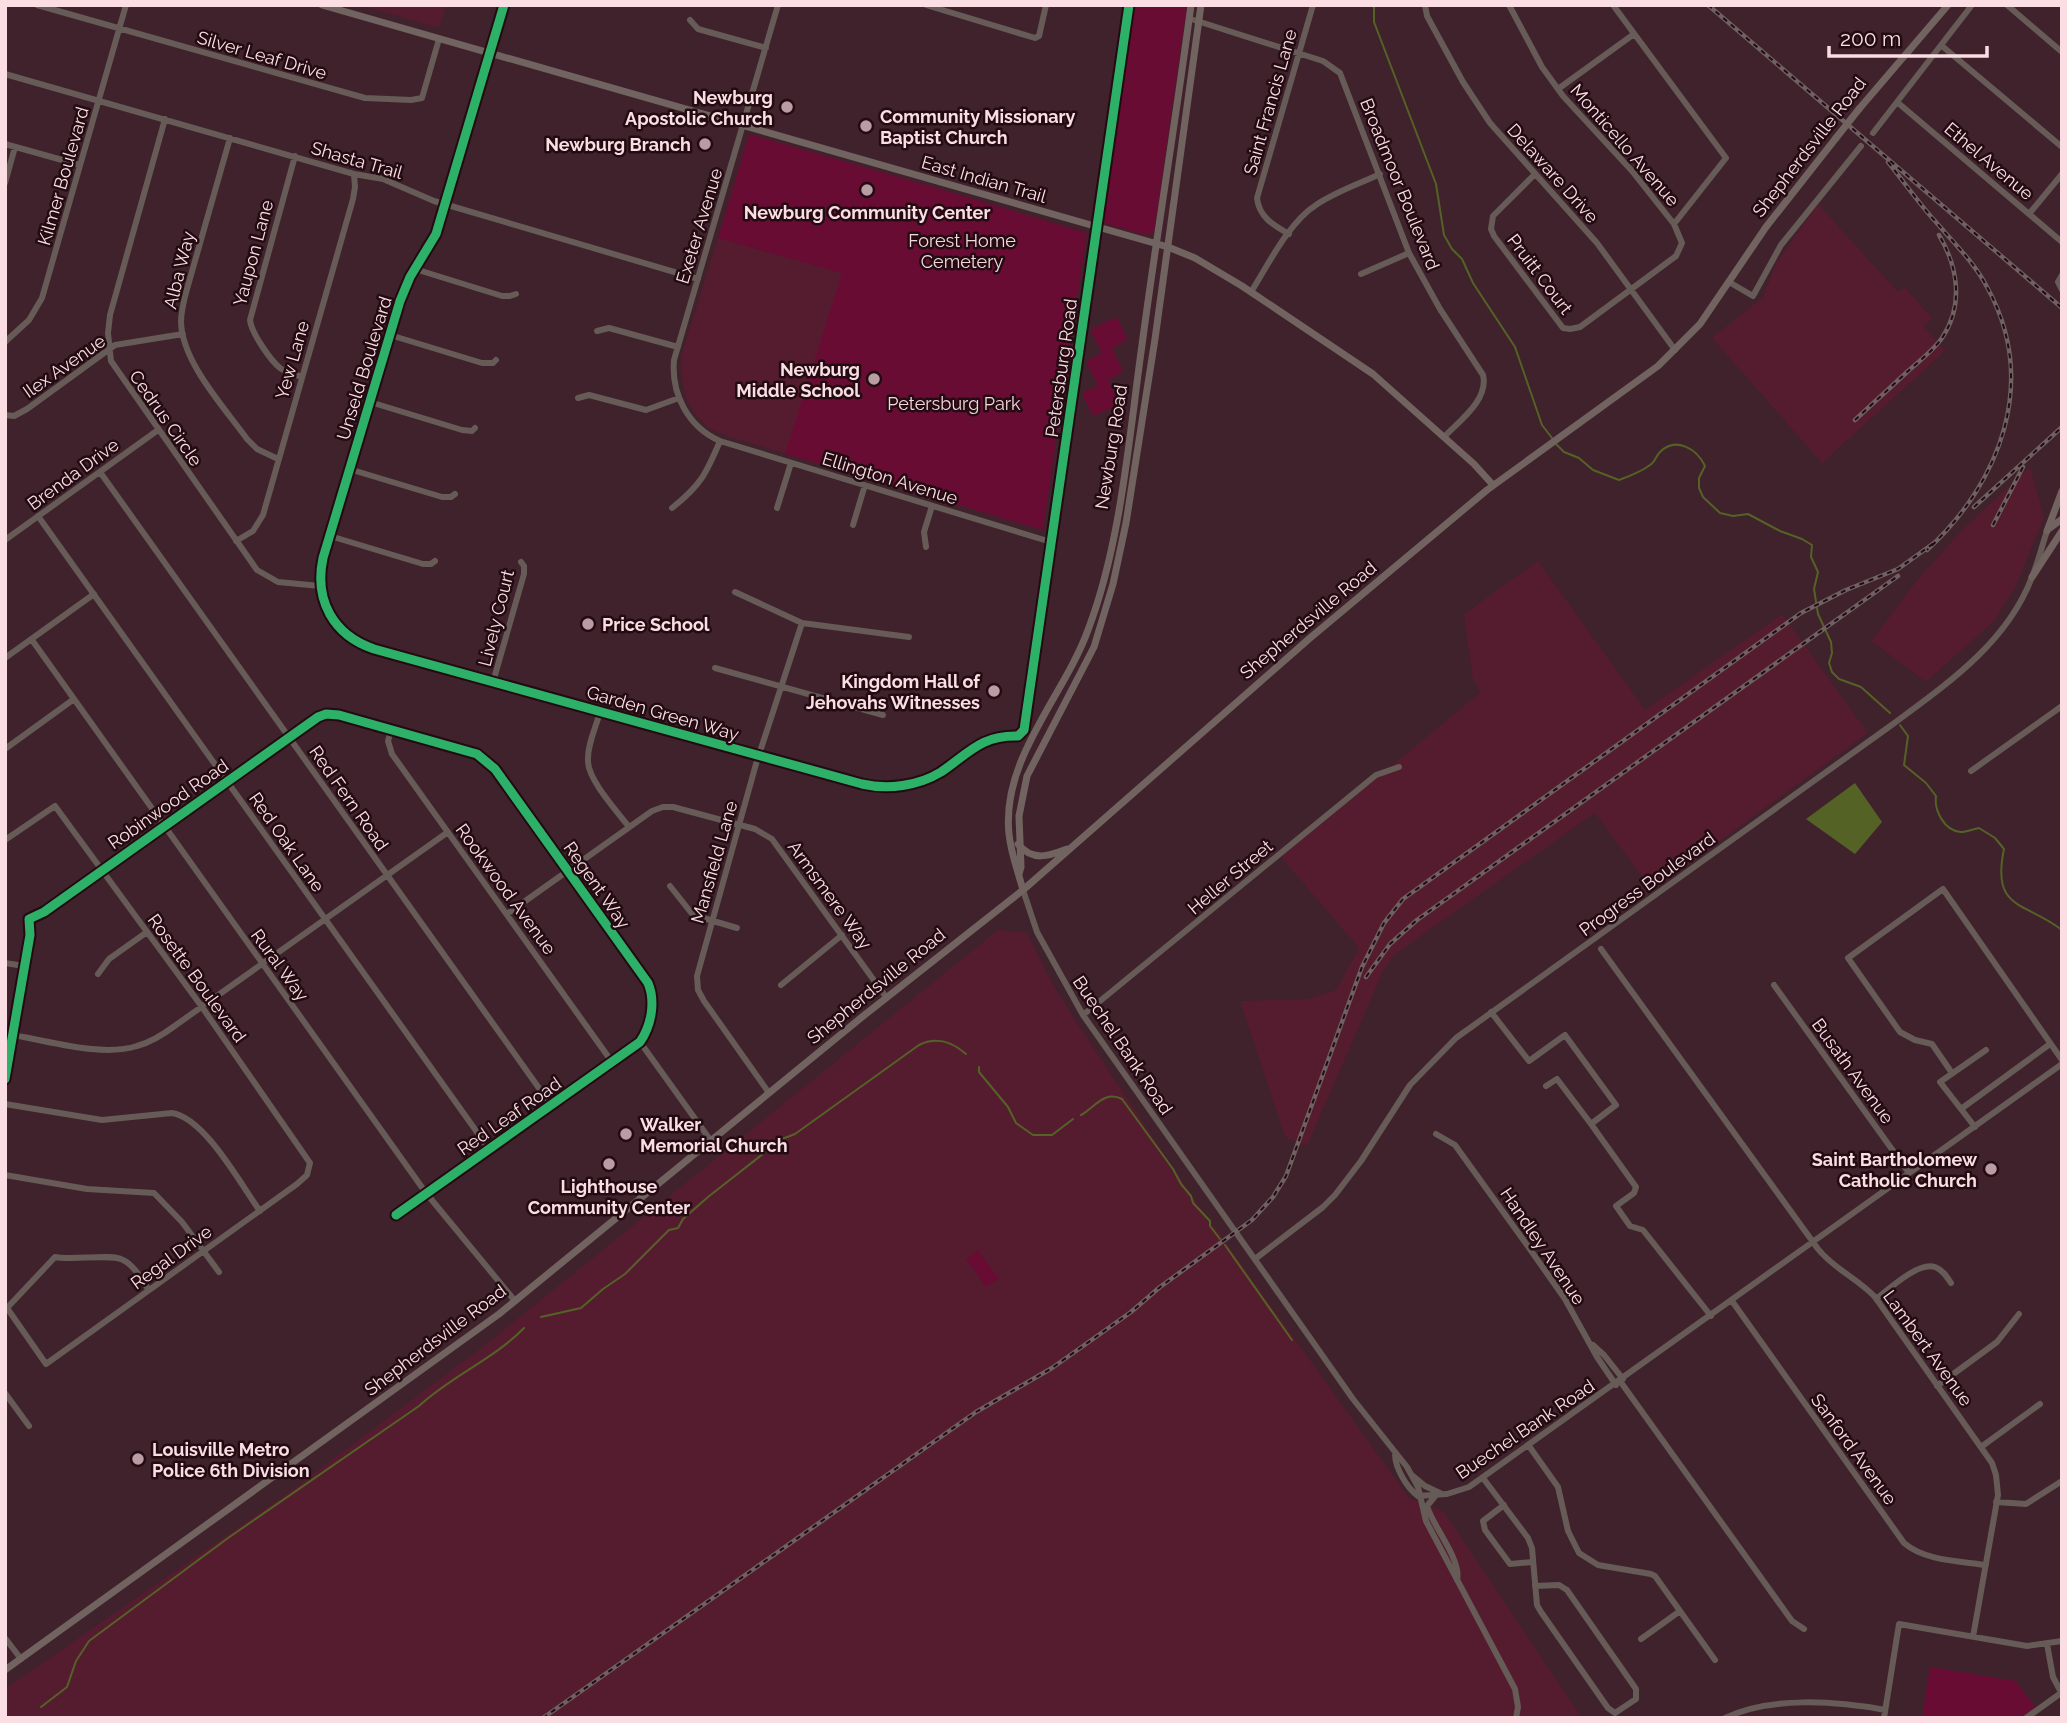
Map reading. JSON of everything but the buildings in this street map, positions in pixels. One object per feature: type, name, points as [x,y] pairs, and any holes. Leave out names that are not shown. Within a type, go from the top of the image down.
[{"type":"main road","name":"East Indian Trail","points":[[322,5],[1157,243],[1195,258],[1373,374],[1474,464],[1493,485]]},
{"type":"main road","name":"Newburg Road","points":[[1023,890],[1014,868],[1009,834],[1011,794],[1022,761],[1082,648],[1100,592],[1128,450],[1191,5]]},
{"type":"main road","name":"Newburg Road","points":[[1018,874],[1021,867],[1018,844],[1021,800],[1027,776],[1093,649],[1114,584],[1126,523],[1168,247],[1201,5]]},
{"type":"main road","name":"Shepherdsville Road","points":[[5,1670],[515,1301],[886,998],[1023,890],[1310,638],[1493,485],[1559,435],[1651,372],[1700,324],[1766,227],[1859,109],[1948,5]]},
{"type":"main road","points":[[2047,531],[2062,491]]},
{"type":"main road","points":[[2047,531],[2062,519]]},
{"type":"main road","points":[[2032,578],[2062,531]]},
{"type":"main road","points":[[1018,844],[1029,854],[1040,857],[1074,846]]},
{"type":"street","name":"Silver Leaf Drive","points":[[37,5],[359,97],[421,99],[439,39]]},
{"type":"street","name":"Kilmer Boulevard","points":[[5,342],[29,320],[42,298],[126,5]]},
{"type":"street","name":"Unseld Boulevard","points":[[320,586],[321,567],[405,287],[433,240],[504,5]]},
{"type":"street","name":"Exeter Avenue","points":[[720,441],[694,424],[679,398],[674,367],[779,5]]},
{"type":"street","points":[[926,5],[1037,38],[1046,5]]},
{"type":"street","name":"Petersburg Road","points":[[1021,734],[1024,730],[1129,5]]},
{"type":"street","name":"Saint Francis Lane","points":[[1289,234],[1264,217],[1257,198],[1313,5]]},
{"type":"street","name":"Delaware Drive","points":[[1425,5],[1427,16],[1475,102],[1496,131],[1575,216],[1675,350]]},
{"type":"street","name":"Monticello Avenue","points":[[1509,5],[1542,67],[1558,89],[1632,171],[1674,224],[1682,239],[1678,254],[1631,289]]},
{"type":"street","points":[[1613,5],[1726,158],[1674,224]]},
{"type":"street","points":[[1873,133],[1972,5]]},
{"type":"street","points":[[2007,5],[2062,52]]},
{"type":"street","name":"Broadmoor Boulevard","points":[[1189,19],[1323,61],[1340,73],[1409,253],[1424,283],[1484,381],[1481,396],[1444,437]]},
{"type":"street","points":[[690,20],[698,29],[766,48]]},
{"type":"street","points":[[1558,89],[1634,34]]},
{"type":"street","points":[[1942,46],[2062,147]]},
{"type":"street","name":"Shasta Trail","points":[[5,74],[354,174],[383,179],[418,196],[445,205],[698,279]]},
{"type":"street","name":"Ethel Avenue","points":[[1897,102],[2062,242]]},
{"type":"street","name":"Cedrus Circle","points":[[165,119],[110,315],[109,350],[116,371],[257,570],[269,579],[294,585],[320,586]]},
{"type":"street","name":"Alba Way","points":[[230,138],[182,308],[183,334],[189,355],[247,439],[260,451],[278,459]]},
{"type":"street","points":[[5,144],[80,165]]},
{"type":"street","points":[[1729,282],[1753,296],[1781,245],[1861,146]]},
{"type":"street","points":[[5,183],[16,147]]},
{"type":"street","name":"Yaupon Lane","points":[[295,156],[250,320],[251,328],[276,364],[283,370],[302,377]]},
{"type":"street","name":"Yew Lane","points":[[236,541],[253,531],[261,519],[353,199],[354,174]]},
{"type":"street","points":[[1251,292],[1302,216],[1316,205],[1380,174]]},
{"type":"street","name":"Pruitt Court","points":[[1535,174],[1493,216],[1491,229],[1560,326],[1570,329],[1580,327],[1631,289]]},
{"type":"street","points":[[2029,214],[2062,174]]},
{"type":"street","points":[[1361,274],[1409,253]]},
{"type":"street","points":[[415,269],[502,296],[516,293]]},
{"type":"street","points":[[2062,275],[2058,282],[2062,290]]},
{"type":"street","points":[[597,331],[610,328],[678,347]]},
{"type":"street","name":"Ilex Avenue","points":[[5,415],[14,416],[27,409],[115,345],[183,334]]},
{"type":"street","points":[[390,335],[482,363],[493,363],[496,360]]},
{"type":"street","points":[[578,398],[589,395],[642,410],[679,398]]},
{"type":"street","points":[[370,402],[462,430],[472,431],[475,428]]},
{"type":"street","name":"Brenda Drive","points":[[5,540],[158,430]]},
{"type":"street","points":[[672,508],[702,481],[720,441]]},
{"type":"street","name":"Ellington Avenue","points":[[720,441],[1051,542]]},
{"type":"street","points":[[777,508],[791,463]]},
{"type":"street","points":[[349,469],[442,497],[455,495]]},
{"type":"street","name":"Red Fern Road","points":[[100,472],[551,1105]]},
{"type":"street","points":[[853,526],[865,485]]},
{"type":"street","points":[[926,547],[924,532],[932,506]]},
{"type":"street","name":"Red Oak Lane","points":[[38,516],[489,1149]]},
{"type":"street","name":"Progress Boulevard","points":[[1255,1259],[1335,1195],[1360,1164],[1397,1103],[1424,1068],[1457,1038],[1964,671],[2009,619],[2032,578],[2047,531]]},
{"type":"street","points":[[330,536],[423,564],[435,561]]},
{"type":"street","name":"Lively Court","points":[[494,682],[524,574],[521,562]]},
{"type":"street","name":"Garden Green Way","points":[[320,586],[323,604],[332,620],[357,642],[871,786],[892,787],[932,777],[989,738],[1021,734]]},
{"type":"street","points":[[735,592],[802,623],[909,637]]},
{"type":"street","points":[[5,658],[94,594]]},
{"type":"street","name":"Mansfield Lane","points":[[769,1093],[698,990],[697,972],[738,825],[802,623]]},
{"type":"street","name":"Rural Way","points":[[32,640],[426,1194],[515,1301]]},
{"type":"street","points":[[715,668],[883,715]]},
{"type":"street","points":[[5,748],[74,699]]},
{"type":"street","points":[[1971,771],[2062,706]]},
{"type":"street","points":[[600,712],[588,764],[594,779],[629,827]]},
{"type":"street","name":"Robinwood Road","points":[[5,1079],[9,1035],[30,935],[29,919],[44,912],[289,738],[326,714],[339,715],[482,756]]},
{"type":"street","name":"Rookwood Avenue","points":[[391,730],[388,741],[392,754],[612,1062]]},
{"type":"street","name":"Regent Way","points":[[482,756],[495,769],[650,988],[652,1009],[640,1042]]},
{"type":"street","name":"Heller Street","points":[[1083,1015],[1376,775],[1399,767]]},
{"type":"street","name":"Rosette Boulevard","points":[[5,840],[55,806],[303,1151],[310,1163],[309,1170]]},
{"type":"street","name":"Armsmere Way","points":[[507,914],[652,811],[669,806],[763,833],[772,839],[886,998]]},
{"type":"street","points":[[9,1035],[104,1050],[123,1049],[153,1040],[448,832]]},
{"type":"street","points":[[670,886],[690,914],[737,928]]},
{"type":"street","points":[[1952,1073],[1931,1044],[1900,1032],[1848,958],[1943,888],[2062,1062]]},
{"type":"street","name":"Buechel Bank Road","points":[[1023,890],[1037,932],[1083,1015],[1353,1399],[1395,1454],[1401,1458],[1418,1487],[1418,1496],[1464,1490],[1483,1478],[2062,1062]]},
{"type":"street","points":[[97,974],[109,959],[147,932]]},
{"type":"street","points":[[781,985],[842,936]]},
{"type":"street","name":"Lambert Avenue","points":[[1601,949],[1829,1263],[1860,1282],[1876,1299],[1981,1447],[1996,1475],[1996,1503],[1973,1637]]},
{"type":"street","points":[[5,963],[24,966]]},
{"type":"street","name":"Busath Avenue","points":[[1774,985],[1909,1173]]},
{"type":"street","points":[[1491,1012],[1529,1061],[1565,1035],[1616,1105],[1591,1124]]},
{"type":"street","points":[[640,1042],[711,1141]]},
{"type":"street","name":"Red Leaf Road","points":[[396,1215],[640,1042]]},
{"type":"street","points":[[1961,1109],[2050,1044]]},
{"type":"street","points":[[1975,1127],[1940,1082],[1986,1049]]},
{"type":"street","points":[[1546,1086],[1557,1079],[1591,1124],[1636,1187],[1634,1193],[1616,1206],[1626,1222],[1643,1230],[1711,1316]]},
{"type":"street","points":[[5,1104],[102,1120],[178,1114],[205,1135],[260,1211]]},
{"type":"street","name":"Handley Avenue","points":[[1436,1134],[1455,1145],[1565,1299],[1589,1342],[1792,1621],[1804,1629]]},
{"type":"street","name":"Regal Drive","points":[[149,1290],[131,1266],[118,1258],[55,1257],[7,1308],[46,1364],[297,1184],[309,1170]]},
{"type":"street","points":[[5,1175],[87,1189],[154,1193],[182,1222],[219,1272]]},
{"type":"street","points":[[1876,1299],[1926,1266],[1938,1268],[1951,1283]]},
{"type":"street","name":"Sanford Avenue","points":[[1732,1301],[1904,1542],[1915,1551],[1928,1556],[1986,1565]]},
{"type":"street","points":[[1937,1386],[1997,1342],[2020,1314]]},
{"type":"street","points":[[5,1393],[29,1426]]},
{"type":"street","points":[[1981,1447],[2040,1404]]},
{"type":"street","points":[[1529,1446],[1558,1487],[1568,1531],[1579,1553],[1598,1565],[1651,1573],[1715,1660]]},
{"type":"street","points":[[1395,1454],[1395,1461],[1411,1491],[1418,1496],[1426,1521],[1515,1689],[1518,1707],[1516,1718]]},
{"type":"street","points":[[1411,1475],[1425,1486],[1444,1494]]},
{"type":"street","points":[[1483,1478],[1528,1538],[1537,1605],[1608,1708],[1615,1713],[1632,1703],[1638,1694],[1636,1689],[1567,1590],[1559,1585],[1535,1586]]},
{"type":"street","points":[[1996,1503],[2029,1503],[2062,1481]]},
{"type":"street","points":[[1436,1495],[1427,1506],[1458,1567],[1457,1580]]},
{"type":"street","points":[[1504,1505],[1483,1521],[1485,1530],[1510,1564],[1533,1562]]},
{"type":"street","points":[[1641,1639],[1680,1611]]},
{"type":"street","points":[[1725,1718],[1753,1707],[1774,1704],[1845,1704],[1884,1714],[1899,1624],[2027,1646],[2062,1640]]},
{"type":"street","points":[[5,1637],[21,1659]]},
{"type":"street","points":[[2026,1718],[2061,1693],[2053,1677],[2047,1644]]},
{"type":"shaded area","points":[[359,5],[446,5],[439,28]]},
{"type":"shaded area","points":[[1818,204],[1898,292],[1905,287],[1932,318],[1924,327],[1945,351],[1822,463],[1712,338],[1763,297],[1776,263]]},
{"type":"shaded area","name":"Newburg Middle School","points":[[718,238],[842,273],[1043,530],[730,437],[708,428],[687,401],[681,357]]},
{"type":"shaded area","points":[[2030,467],[2044,517],[2016,586],[1995,620],[1926,682],[1871,641],[1918,579],[1962,530]]},
{"type":"shaded area","points":[[1538,561],[1645,710],[1782,614],[1868,733],[1652,890],[1595,813],[1395,954],[1384,969],[1307,1146],[1285,1137],[1240,1001],[1308,999],[1336,990],[1359,948],[1281,857],[1481,692],[1473,680],[1464,614]]},
{"type":"shaded area","points":[[1855,783],[1882,822],[1855,854],[1806,819]]},
{"type":"shaded area","points":[[998,930],[1027,933],[1053,985],[1186,1187],[1409,1498],[1444,1512],[1582,1718],[5,1718],[5,1689],[285,1495],[484,1346]]},
{"type":"green space","points":[[1133,5],[1187,5],[1154,232],[1146,235],[1106,224],[1102,219]]},
{"type":"green space","name":"Petersburg Park","points":[[749,134],[1087,233],[1043,530],[785,454],[842,273],[718,238]]},
{"type":"green space","points":[[1114,318],[1118,319],[1127,337],[1112,348],[1122,369],[1121,373],[1108,380],[1118,401],[1117,405],[1096,415],[1092,414],[1083,396],[1084,392],[1098,385],[1087,364],[1088,360],[1102,353],[1091,332],[1093,328]]},
{"type":"green space","points":[[978,1250],[999,1279],[986,1287],[966,1259]]},
{"type":"green space","points":[[1930,1667],[2016,1681],[2035,1707],[2019,1718],[1922,1718]]},
{"type":"waterway","points":[[1374,5],[1374,22],[1436,184],[1444,235],[1462,259],[1473,283],[1515,347],[1542,425],[1552,438]]},
{"type":"waterway","points":[[1555,443],[1564,452],[1579,458],[1593,470],[1619,480],[1647,467],[1666,447],[1686,447],[1697,454],[1705,466],[1699,478],[1699,488],[1703,497],[1720,513],[1733,516],[1748,514],[1812,545],[1811,557],[1818,572],[1814,589],[1818,614],[1831,642],[1829,663],[1832,672],[1839,679],[1861,687],[1890,713]]},
{"type":"waterway","points":[[1900,725],[1908,736],[1904,765],[1926,783],[1936,796],[1941,819],[1955,831],[1979,828],[1995,838],[2004,849],[2001,869],[2002,884],[2007,894],[2014,902],[2062,930]]},
{"type":"waterway","points":[[541,1317],[581,1308],[625,1274],[669,1230],[678,1228],[683,1219],[708,1197],[782,1139],[795,1134],[919,1045],[932,1041],[944,1042],[966,1054]]},
{"type":"waterway","points":[[979,1067],[979,1072],[1008,1107],[1016,1123],[1033,1135],[1052,1135],[1073,1119]]},
{"type":"waterway","points":[[1081,1115],[1105,1098],[1122,1099],[1173,1169],[1193,1203],[1210,1221],[1210,1226],[1220,1239]]},
{"type":"waterway","points":[[1225,1245],[1292,1340]]},
{"type":"waterway","points":[[41,1707],[67,1687],[76,1661],[89,1641],[228,1538],[499,1349],[524,1328]]},
{"type":"railway","points":[[1708,5],[2062,308]]},
{"type":"railway","points":[[1888,162],[1982,278],[2002,322],[2010,358],[2010,394],[2004,428],[1992,462],[1975,493],[1953,523],[1927,550]]},
{"type":"railway","points":[[1855,420],[1930,352],[1949,325],[1956,299],[1956,286],[1951,260],[1939,235]]},
{"type":"railway","points":[[1974,507],[2062,427]]},
{"type":"railway","points":[[1993,525],[2023,467]]},
{"type":"railway","points":[[543,1718],[976,1412],[1052,1368],[1252,1220],[1273,1197],[1286,1176],[1362,967],[1384,923],[1403,899],[1801,613],[1846,590],[1898,569],[1934,543]]},
{"type":"railway","points":[[1366,977],[1390,944],[1417,920],[1898,576]]},
{"type":"cycle path","points":[[504,5],[436,234],[410,277],[400,301],[323,558],[321,588],[324,602],[337,625],[347,635],[374,649],[862,784],[882,787],[923,781],[985,742],[1005,736],[1018,736],[1024,730],[1129,5]]},
{"type":"cycle path","points":[[5,1079],[30,935],[29,919],[44,912],[318,717],[326,714],[339,715],[477,754],[495,769],[648,983],[652,998],[651,1014],[640,1042],[396,1215]]},
{"type":"place","name":"Newburg Apostolic Church","points":[[787,107]]},
{"type":"place","name":"Community Missionary Baptist Church","points":[[866,126]]},
{"type":"place","name":"Newburg Branch","points":[[705,144]]},
{"type":"place","name":"Newburg Community Center","points":[[867,190]]},
{"type":"place","name":"Newburg Middle School","points":[[874,379]]},
{"type":"place","name":"Price School","points":[[588,624]]},
{"type":"place","name":"Kingdom Hall of Jehovahs Witnesses","points":[[994,691]]},
{"type":"place","name":"Walker Memorial Church","points":[[626,1134]]},
{"type":"place","name":"Lighthouse Community Center","points":[[609,1164]]},
{"type":"place","name":"Saint Bartholomew Catholic Church","points":[[1991,1169]]},
{"type":"place","name":"Louisville Metro Police 6th Division","points":[[138,1459]]},
{"type":"park label","name":"Forest Home Cemetery","points":[[962,250]]}]
